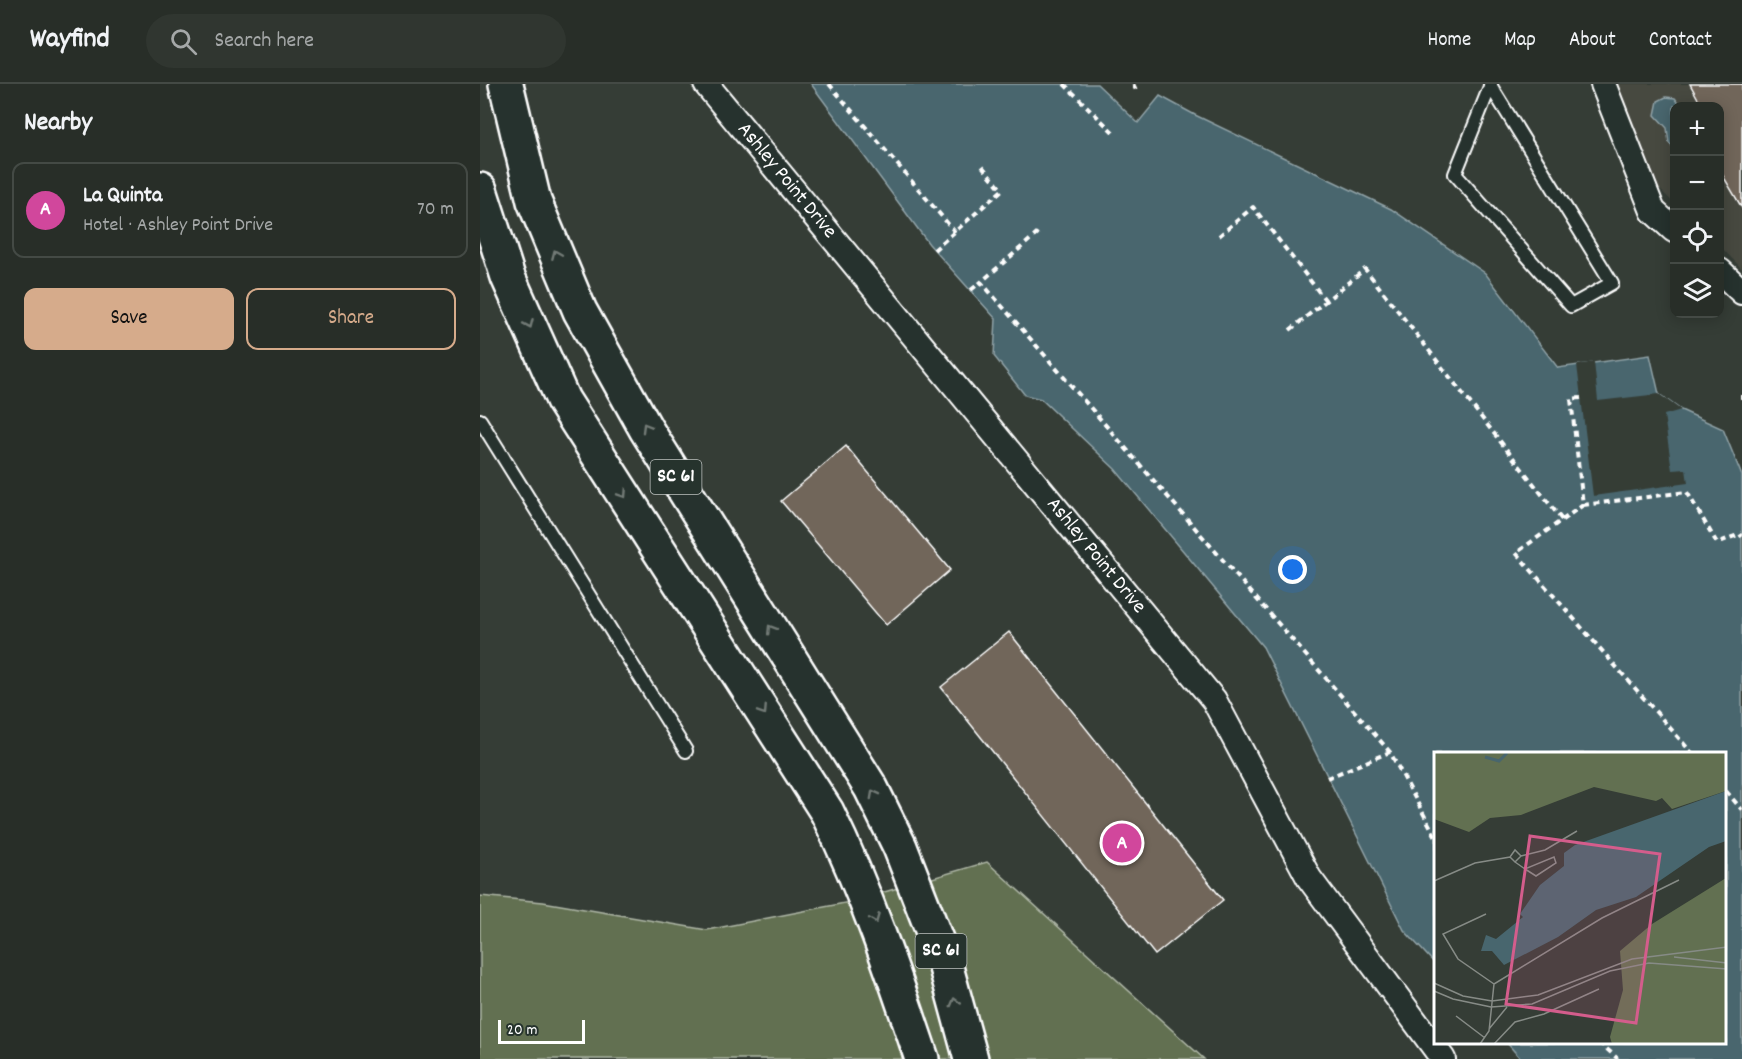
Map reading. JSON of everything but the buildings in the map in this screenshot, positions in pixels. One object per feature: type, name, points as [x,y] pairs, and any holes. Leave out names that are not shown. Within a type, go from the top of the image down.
[{"type":"highway","name":"SC 61","points":[[506,84],[534,201],[580,311],[646,429],[871,788],[900,847],[944,960],[971,1059]]},
{"type":"highway","name":"SC 61","points":[[480,190],[508,277],[563,400],[827,812],[853,865],[882,938],[922,1059]]},
{"type":"street","name":"Ashley Point Drive","points":[[705,84],[1214,699],[1309,878],[1443,1059]]},
{"type":"street","points":[[1603,84],[1653,211],[1670,226]]},
{"type":"street","points":[[1724,276],[1742,292]]},
{"type":"lane","points":[[1491,85],[1612,283],[1570,306],[1455,174],[1491,85]]},
{"type":"lane","points":[[480,420],[686,751]]},
{"type":"path","points":[[829,84],[955,232]]},
{"type":"path","points":[[1064,84],[1115,134]]},
{"type":"path","points":[[1133,84],[1137,92]]},
{"type":"path","points":[[934,250],[1002,190],[982,166]]},
{"type":"path","points":[[1219,236],[1253,207],[1326,301]]},
{"type":"path","points":[[970,290],[1038,233]]},
{"type":"path","points":[[1290,330],[1365,269],[1562,520]]},
{"type":"path","points":[[981,282],[1390,752],[1434,833]]},
{"type":"path","points":[[1581,398],[1570,399],[1582,505]]},
{"type":"path","points":[[1691,752],[1516,553],[1582,505],[1687,492],[1718,543],[1740,534],[1742,537]]},
{"type":"path","points":[[1327,778],[1390,752]]},
{"type":"path","points":[[1727,793],[1742,810]]},
{"type":"path","points":[[1601,1044],[1618,1059]]},
{"type":"shaded area","points":[[1615,84],[1742,84],[1742,269],[1724,250],[1724,102],[1670,102],[1670,199],[1655,185]]},
{"type":"green space","points":[[987,862],[1204,1059],[480,1059],[480,896],[543,902],[707,930],[850,902]]},
{"type":"water","points":[[811,84],[1097,84],[1138,123],[1160,96],[1391,209],[1485,273],[1558,368],[1650,355],[1659,394],[1681,410],[1723,429],[1742,476],[1742,1059],[1521,1059],[1508,1044],[1727,1044],[1727,752],[1434,752],[1434,963],[1404,930],[1263,647],[1115,469],[1041,399],[1025,395],[994,356],[996,319],[929,244]]},
{"type":"water","points":[[1666,97],[1675,98],[1678,102],[1670,102],[1670,144],[1667,128],[1655,115],[1658,101]]},
{"type":"pier","points":[[1594,362],[1598,401],[1659,394],[1681,410],[1664,415],[1672,470],[1686,469],[1688,483],[1593,496],[1577,365]]},
{"type":"place","name":"La Quinta","points":[[1122,843]]}]
